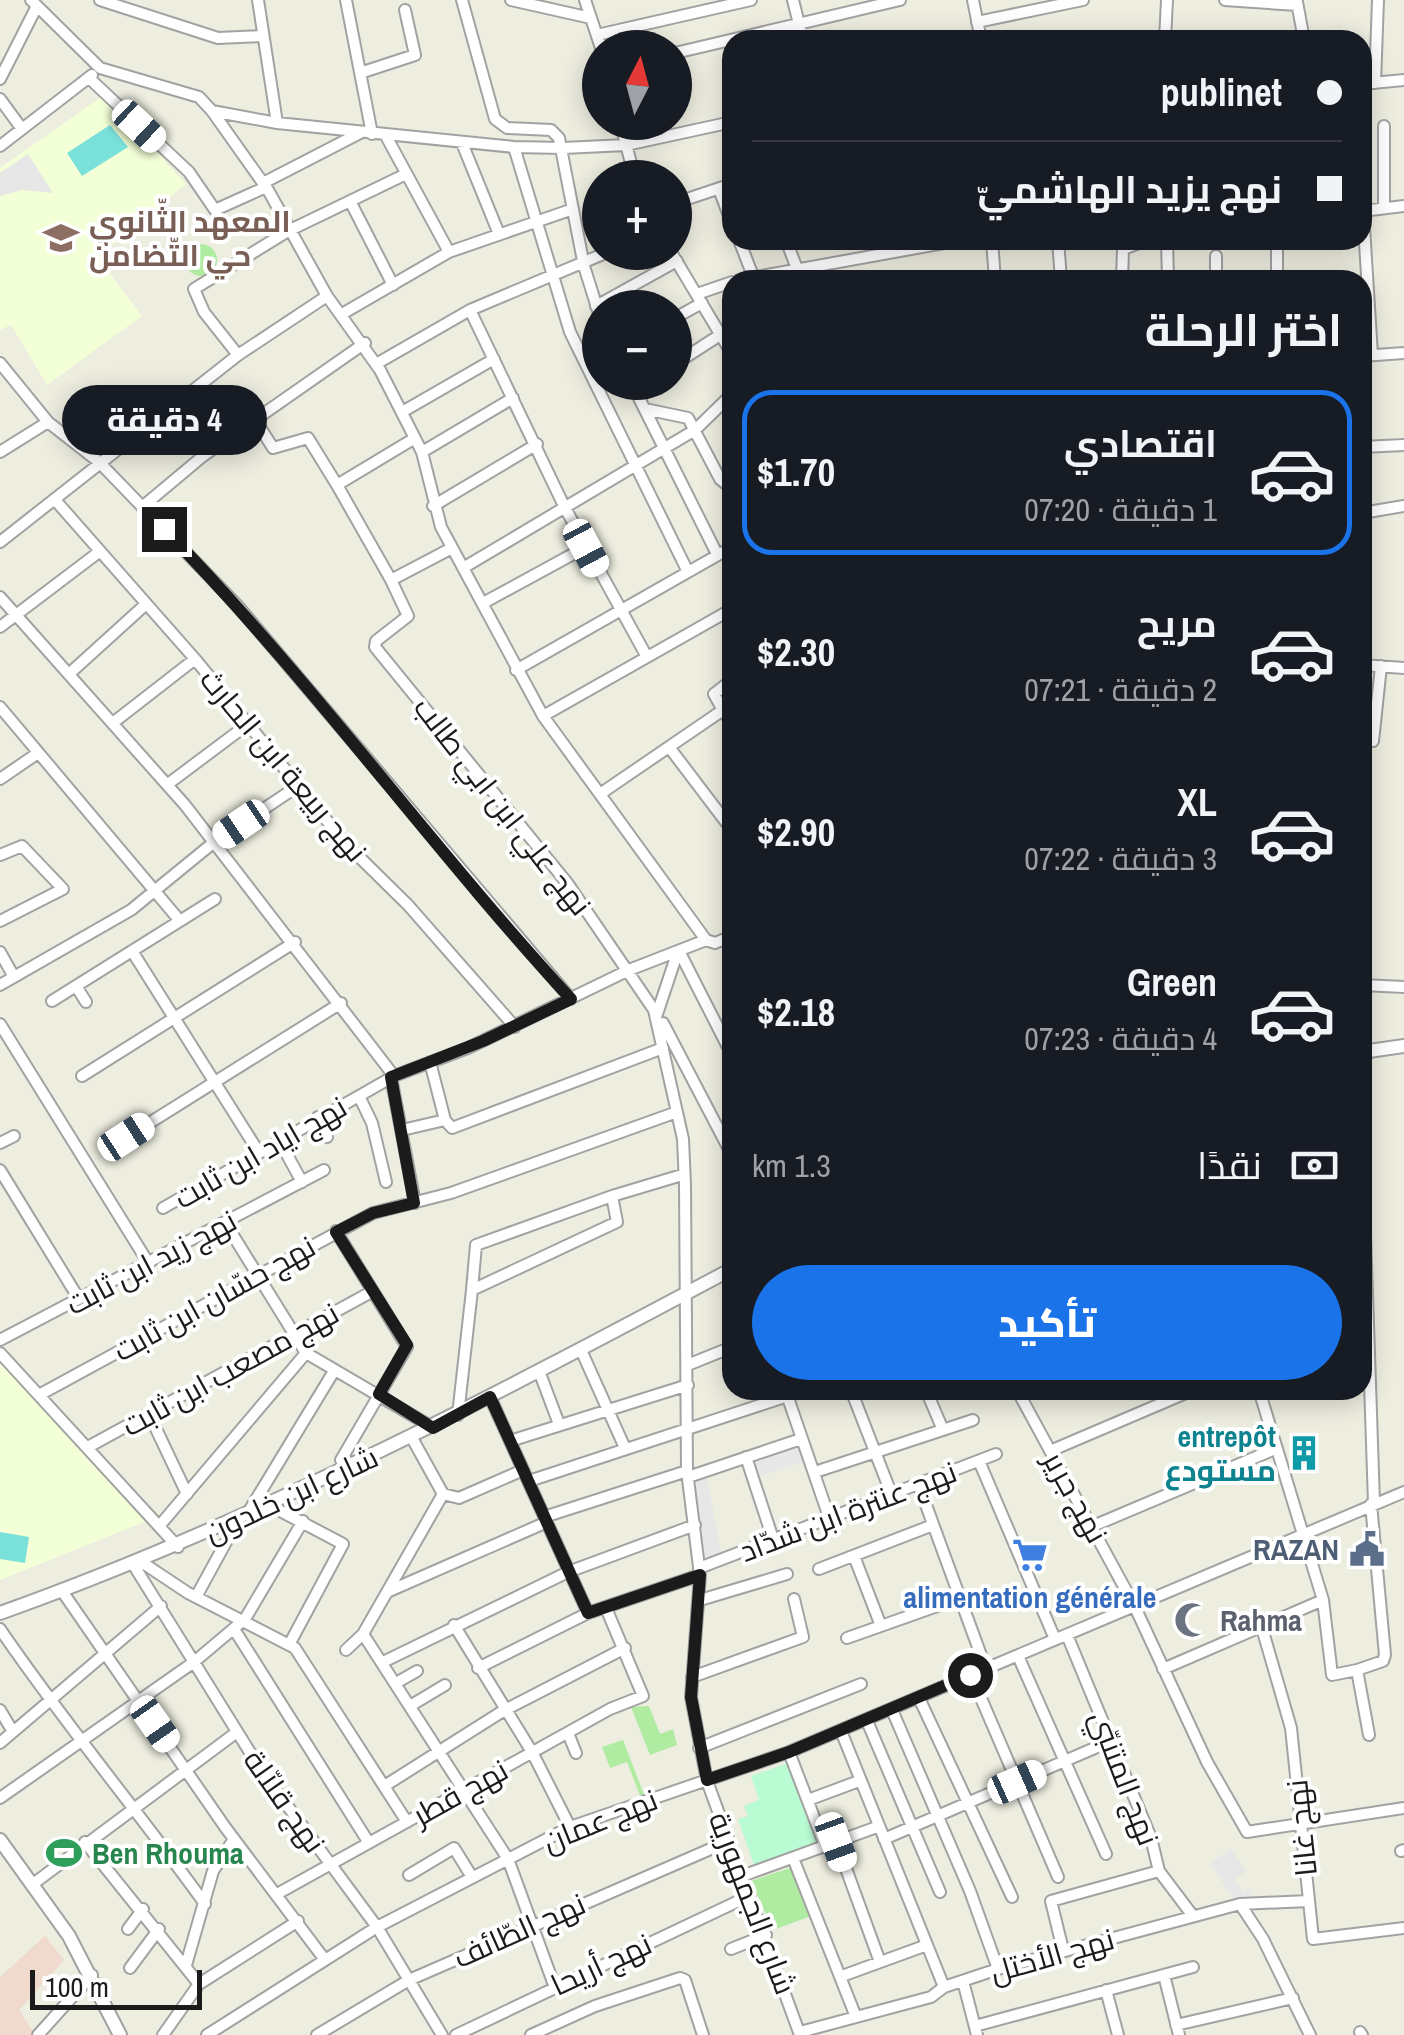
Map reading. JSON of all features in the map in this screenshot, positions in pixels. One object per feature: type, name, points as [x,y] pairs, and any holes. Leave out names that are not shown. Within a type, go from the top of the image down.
[{"type":"street","points":[[100,0],[218,38],[262,36]]},
{"type":"street","points":[[346,0],[360,73],[366,134]]},
{"type":"street","points":[[462,0],[495,119],[507,128],[551,130],[563,148],[582,256]]},
{"type":"street","points":[[511,0],[592,18]]},
{"type":"street","points":[[619,30],[751,0]]},
{"type":"street","points":[[793,0],[800,30]]},
{"type":"street","points":[[766,30],[900,0]]},
{"type":"street","points":[[974,0],[979,30]]},
{"type":"street","points":[[977,22],[1036,5],[1083,0]]},
{"type":"street","points":[[1165,30],[1167,0]]},
{"type":"street","points":[[1225,0],[1297,2],[1302,30]]},
{"type":"street","points":[[1372,50],[1378,0]]},
{"type":"street","points":[[262,1],[262,36],[277,124]]},
{"type":"street","points":[[590,1],[596,30]]},
{"type":"street","points":[[0,79],[34,3],[100,68],[199,98],[212,111],[264,185],[327,296],[365,343],[422,452],[433,506],[452,548],[485,602],[516,670],[543,716],[706,940]]},
{"type":"street","points":[[360,73],[415,55],[405,10]]},
{"type":"street","points":[[692,49],[722,41]]},
{"type":"street","points":[[0,146],[100,68]]},
{"type":"street","points":[[89,78],[189,172],[215,210],[366,134]]},
{"type":"street","points":[[1372,84],[1404,80]]},
{"type":"street","points":[[0,99],[22,129]]},
{"type":"street","points":[[212,111],[277,124],[514,148],[626,145],[722,124]]},
{"type":"street","points":[[1384,126],[1384,208]]},
{"type":"street","points":[[386,136],[448,252]]},
{"type":"street","points":[[625,140],[630,160]]},
{"type":"street","points":[[462,143],[499,234]]},
{"type":"street","points":[[514,148],[550,278],[570,332],[687,570]]},
{"type":"street","points":[[238,355],[204,312],[194,289],[288,231],[404,174]]},
{"type":"street","points":[[692,198],[722,188]]},
{"type":"street","points":[[719,189],[722,197]]},
{"type":"street","points":[[350,201],[393,285]]},
{"type":"street","points":[[1372,210],[1404,206]]},
{"type":"street","points":[[342,314],[448,252],[573,209]]},
{"type":"street","points":[[790,250],[796,266]]},
{"type":"street","points":[[788,270],[873,250]]},
{"type":"street","points":[[1216,256],[1216,270]]},
{"type":"street","points":[[376,364],[470,310],[582,267]]},
{"type":"street","points":[[628,290],[656,270]]},
{"type":"street","points":[[682,270],[722,339]]},
{"type":"street","points":[[692,304],[722,287]]},
{"type":"street","points":[[0,542],[238,355],[327,296]]},
{"type":"street","points":[[470,310],[564,506],[647,657]]},
{"type":"street","points":[[692,353],[720,336]]},
{"type":"street","points":[[142,507],[365,343]]},
{"type":"street","points":[[1372,356],[1404,354]]},
{"type":"street","points":[[402,412],[494,359]]},
{"type":"street","points":[[0,363],[48,422],[100,463],[283,656],[518,942],[571,999]]},
{"type":"street","points":[[0,388],[12,381]]},
{"type":"street","points":[[422,452],[513,398]]},
{"type":"street","points":[[641,400],[717,554]]},
{"type":"street","points":[[463,568],[695,430],[722,404]]},
{"type":"street","points":[[644,409],[683,415],[722,481]]},
{"type":"street","points":[[256,420],[272,448],[308,438],[392,580],[452,548]]},
{"type":"street","points":[[0,452],[48,422]]},
{"type":"street","points":[[337,485],[415,438]]},
{"type":"street","points":[[433,506],[537,444]]},
{"type":"street","points":[[1372,447],[1404,445]]},
{"type":"street","name":"نهج ربيعة ابن الحارث","points":[[56,501],[195,659],[298,786],[515,1028]]},
{"type":"street","points":[[1372,511],[1404,506]]},
{"type":"street","points":[[485,602],[586,548]]},
{"type":"street","points":[[0,627],[18,618],[99,552]]},
{"type":"street","points":[[516,670],[722,552]]},
{"type":"street","name":"نهج علي ابن ابي طالب","points":[[392,580],[408,616],[374,644],[568,884],[656,1014]]},
{"type":"street","points":[[0,597],[168,784],[295,942],[393,1076],[414,1203]]},
{"type":"street","points":[[70,673],[145,604]]},
{"type":"street","points":[[543,716],[722,615]]},
{"type":"street","points":[[114,722],[195,659]]},
{"type":"street","points":[[1372,666],[1404,668]]},
{"type":"street","points":[[1372,741],[1380,666]]},
{"type":"street","points":[[722,688],[714,694],[722,708]]},
{"type":"street","points":[[0,707],[180,921]]},
{"type":"street","points":[[600,794],[722,711]]},
{"type":"street","points":[[168,784],[248,724]]},
{"type":"street","points":[[669,747],[722,817]]},
{"type":"street","points":[[0,780],[38,753]]},
{"type":"street","points":[[0,985],[155,892],[213,843],[298,786]]},
{"type":"street","points":[[0,856],[22,845],[63,889],[0,922]]},
{"type":"street","points":[[52,1001],[215,899]]},
{"type":"street","name":"نهج اياد ابن ثابت","points":[[163,1208],[258,1150],[393,1076],[515,1028],[629,970],[706,940],[722,940]]},
{"type":"street","points":[[82,1076],[295,942]]},
{"type":"street","points":[[132,951],[258,1150]]},
{"type":"street","points":[[678,951],[656,1014],[722,1136]]},
{"type":"street","points":[[678,951],[722,1036]]},
{"type":"street","points":[[0,952],[14,977]]},
{"type":"street","points":[[1372,985],[1404,987]]},
{"type":"street","points":[[76,986],[86,1002]]},
{"type":"street","points":[[126,1137],[341,1003]]},
{"type":"street","name":"شارع الجمهورية","points":[[656,1014],[683,1139],[690,1364],[686,1428],[700,1600],[692,1677],[699,1748],[707,1780],[800,2034]]},
{"type":"street","points":[[0,1024],[148,1264]]},
{"type":"street","points":[[1372,1051],[1404,1046]]},
{"type":"street","points":[[430,1062],[445,1120],[452,1128],[664,1048]]},
{"type":"street","points":[[359,1096],[372,1123],[386,1182]]},
{"type":"street","name":"نهج حسّان ابن ثابت","points":[[39,1396],[373,1213],[414,1203],[676,1112]]},
{"type":"street","points":[[318,1117],[327,1137]]},
{"type":"street","points":[[402,1130],[445,1120]]},
{"type":"street","points":[[0,1143],[14,1136]]},
{"type":"street","points":[[279,1140],[302,1182]]},
{"type":"street","points":[[0,1170],[79,1299]]},
{"type":"street","name":"نهج زيد ابن ثابت","points":[[0,1340],[324,1170]]},
{"type":"street","points":[[458,1415],[476,1246],[682,1175]]},
{"type":"street","points":[[472,1290],[617,1222],[612,1196]]},
{"type":"street","points":[[226,1224],[306,1353],[433,1428]]},
{"type":"street","points":[[336,1232],[407,1347],[342,1460]]},
{"type":"street","name":"شارع ابن خلدون","points":[[0,1613],[242,1519],[433,1428],[722,1275]]},
{"type":"street","name":"نهج مصعب ابن ثابت","points":[[88,1447],[373,1291]]},
{"type":"street","points":[[581,1350],[625,1448]]},
{"type":"street","points":[[690,1364],[722,1351]]},
{"type":"street","points":[[160,1524],[306,1353]]},
{"type":"street","points":[[0,1354],[178,1547]]},
{"type":"street","points":[[196,1597],[334,1371]]},
{"type":"street","points":[[540,1371],[558,1424]]},
{"type":"street","points":[[510,1441],[688,1384]]},
{"type":"street","points":[[490,1397],[588,1613]]},
{"type":"street","points":[[412,1438],[443,1494],[459,1498],[774,1400]]},
{"type":"street","points":[[788,1400],[829,1517]]},
{"type":"street","points":[[855,1400],[891,1494]]},
{"type":"street","points":[[930,1400],[943,1430]]},
{"type":"street","name":"نهج جرير","points":[[1022,1400],[1134,1605],[1207,1762],[1247,1832],[1302,1824]]},
{"type":"street","points":[[1050,1451],[1170,1400]]},
{"type":"street","points":[[1262,1400],[1323,1600],[1332,1675],[1383,1661],[1386,1655],[1372,1504],[1368,1400]]},
{"type":"street","points":[[149,1414],[188,1494]]},
{"type":"street","points":[[815,1472],[973,1420]]},
{"type":"street","points":[[387,1592],[546,1520],[801,1439]]},
{"type":"street","points":[[1092,1526],[1275,1448]]},
{"type":"street","name":"نهج عنترة ابن شدّاد","points":[[478,1668],[588,1613],[996,1454]]},
{"type":"street","points":[[746,1457],[772,1539]]},
{"type":"street","name":"نهج المتنبّي","points":[[980,1461],[1112,1741],[1151,1838],[1159,1871],[1193,1916]]},
{"type":"street","points":[[918,1483],[986,1669]]},
{"type":"street","name":"نهج عمان","points":[[207,2035],[377,1927],[570,1827],[867,1721],[1404,1492]]},
{"type":"street","points":[[346,1650],[363,1634],[443,1494]]},
{"type":"street","points":[[269,1505],[344,1546],[290,1643]]},
{"type":"street","points":[[0,1798],[194,1662],[245,1619],[303,1522]]},
{"type":"street","points":[[383,1662],[568,1572],[695,1525]]},
{"type":"street","points":[[819,1568],[933,1525]]},
{"type":"street","points":[[854,1556],[880,1626]]},
{"type":"street","points":[[136,1563],[290,1643],[407,1822]]},
{"type":"street","name":"نهج قلاّلة","points":[[136,1563],[237,1732],[377,1927],[442,2035]]},
{"type":"street","points":[[700,1600],[787,1574]]},
{"type":"street","points":[[62,1591],[234,1840],[326,1960]]},
{"type":"street","points":[[847,1638],[960,1598]]},
{"type":"street","points":[[692,1677],[803,1638],[794,1599]]},
{"type":"street","points":[[1163,1668],[1323,1600]]},
{"type":"street","points":[[0,1742],[162,1606]]},
{"type":"street","points":[[386,1785],[503,1711],[625,1648],[606,1608]]},
{"type":"street","points":[[454,1625],[503,1711],[532,1752],[570,1827]]},
{"type":"street","name":"نهج غانا","points":[[1262,1628],[1291,1728],[1314,1941],[1404,1928]]},
{"type":"street","points":[[0,1629],[50,1703],[135,1806],[205,1904]]},
{"type":"street","points":[[234,1629],[369,1842]]},
{"type":"street","points":[[363,1634],[508,1859],[554,1985]]},
{"type":"street","name":"نهج قطر","points":[[277,1894],[645,1694],[625,1648]]},
{"type":"street","points":[[1018,1656],[1106,1854]]},
{"type":"street","points":[[1357,1670],[1370,1735]]},
{"type":"street","points":[[396,1684],[416,1671]]},
{"type":"street","points":[[970,1675],[1058,1877]]},
{"type":"street","points":[[699,1748],[861,1684]]},
{"type":"street","points":[[410,1706],[445,1685]]},
{"type":"street","points":[[920,1698],[1012,1898]]},
{"type":"street","points":[[0,1710],[13,1732]]},
{"type":"street","points":[[892,1710],[998,1969]]},
{"type":"street","points":[[867,1721],[940,1892]]},
{"type":"street","points":[[842,1730],[944,1987]]},
{"type":"street","points":[[33,1884],[237,1732]]},
{"type":"street","points":[[568,1734],[576,1754]]},
{"type":"street","points":[[884,1840],[1112,1741]]},
{"type":"street","points":[[789,1752],[880,1962]]},
{"type":"street","points":[[808,1800],[860,1780]]},
{"type":"street","points":[[1302,1824],[1404,1808]]},
{"type":"street","points":[[742,1876],[878,1827]]},
{"type":"street","points":[[0,1840],[92,1975],[120,2035]]},
{"type":"street","points":[[186,1964],[217,1863],[234,1840]]},
{"type":"street","name":"نهج الطّائف","points":[[317,2035],[409,1980],[729,1841]]},
{"type":"street","points":[[85,1842],[200,1984]]},
{"type":"street","points":[[409,1874],[454,1848],[472,1878]]},
{"type":"street","points":[[794,1858],[856,2017]]},
{"type":"street","points":[[1063,1950],[1051,1902],[1159,1871]]},
{"type":"street","name":"نهج أريحا","points":[[456,2035],[554,1985],[749,1896]]},
{"type":"street","name":"نهج الأختل","points":[[800,2034],[932,1997],[944,1987],[998,1969],[1193,1916],[1240,1904],[1309,1901]]},
{"type":"street","points":[[1240,1904],[1310,2035]]},
{"type":"street","points":[[128,1929],[143,1909]]},
{"type":"street","points":[[163,2035],[200,1984],[298,1921]]},
{"type":"street","points":[[130,1968],[158,1929]]},
{"type":"street","points":[[731,1949],[766,1935]]},
{"type":"street","points":[[842,1976],[927,1944]]},
{"type":"street","points":[[962,1981],[976,2031],[1193,1967]]},
{"type":"street","points":[[38,2035],[92,1975]]},
{"type":"street","points":[[1164,1975],[1178,2030],[1293,1998]]},
{"type":"street","points":[[531,2035],[596,2006],[683,1978],[703,2035]]},
{"type":"street","points":[[1106,1990],[1118,2035]]},
{"type":"shaded area","name":"المعهد الثّانوي حي التّضامن","points":[[104,95],[186,184],[97,257],[142,316],[47,385],[11,325],[0,330],[0,168]]},
{"type":"shaded area","points":[[110,125],[128,147],[82,176],[67,153]]},
{"type":"shaded area","points":[[28,154],[53,193],[22,190],[0,196],[0,173]]},
{"type":"shaded area","points":[[0,1356],[149,1520],[0,1580]]},
{"type":"shaded area","points":[[802,1441],[808,1460],[754,1478],[748,1458]]},
{"type":"shaded area","points":[[727,1466],[729,1471],[707,1478],[722,1557],[706,1563],[694,1476]]},
{"type":"shaded area","points":[[0,1532],[29,1537],[25,1563],[0,1559]]},
{"type":"shaded area","points":[[791,1762],[819,1842],[754,1865],[738,1819],[748,1816],[744,1806],[759,1800],[751,1776]]},
{"type":"shaded area","points":[[1231,1849],[1246,1871],[1235,1879],[1244,1893],[1250,1889],[1252,1897],[1234,1900],[1210,1863]]},
{"type":"shaded area","points":[[45,1936],[64,1960],[19,2010],[35,2035],[0,2035],[0,1977]]},
{"type":"green space","points":[[201,244],[213,248],[217,260],[213,272],[201,276],[189,272],[185,260],[189,248]]},
{"type":"green space","points":[[649,1706],[660,1734],[673,1729],[677,1745],[650,1755],[631,1707]]},
{"type":"green space","points":[[623,1740],[645,1797],[641,1798],[627,1762],[610,1768],[602,1747]]},
{"type":"green space","points":[[793,1867],[814,1915],[773,1930],[751,1881]]},
{"type":"place","name":"المعهد الثّانوي حي التّضامن","points":[[61,238]]},
{"type":"place","name":"entrepôt مستودع","points":[[1304,1453]]},
{"type":"place","name":"RAZAN","points":[[1367,1549]]},
{"type":"place","name":"alimentation générale","points":[[1030,1555]]},
{"type":"place","name":"Rahma","points":[[1192,1620]]},
{"type":"place","name":"Ben Rhouma","points":[[64,1853]]},
{"type":"route","points":[[164,529],[283,656],[518,942],[571,999],[515,1028],[391,1077],[414,1203],[373,1213],[336,1232],[407,1345],[379,1394],[433,1428],[490,1397],[588,1613],[700,1575],[691,1697],[707,1780],[789,1752],[970,1675]]}]
